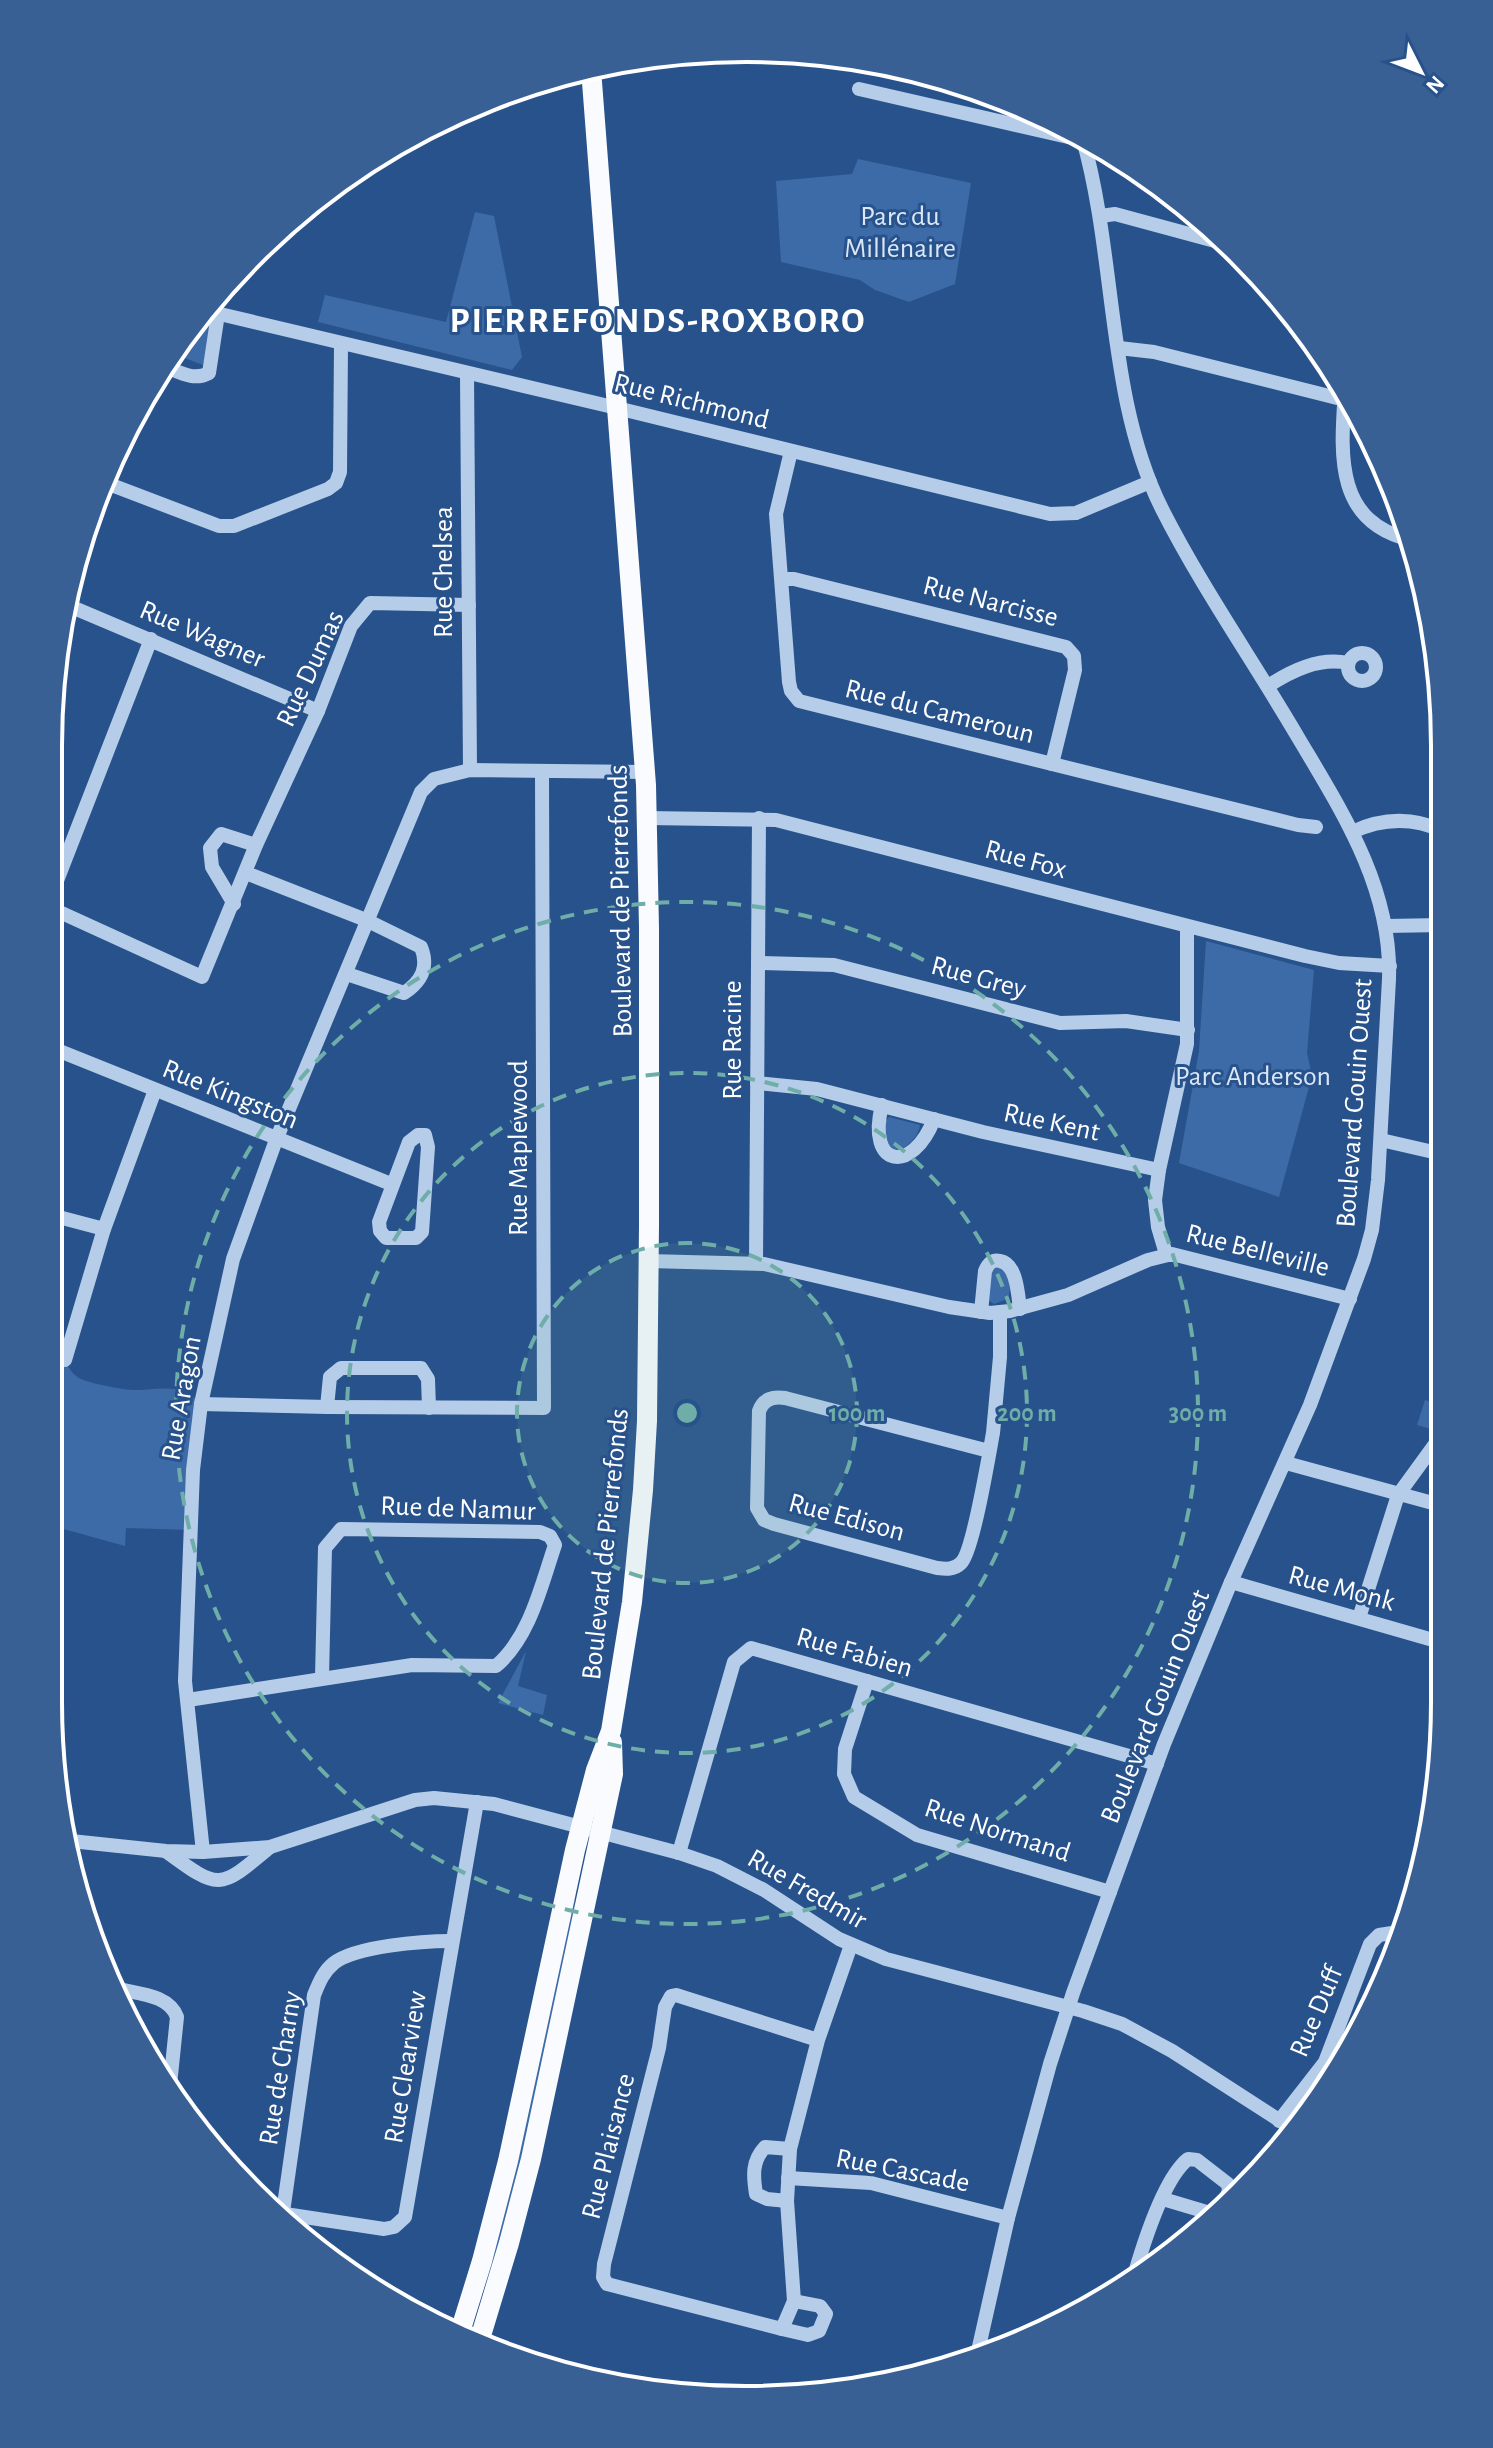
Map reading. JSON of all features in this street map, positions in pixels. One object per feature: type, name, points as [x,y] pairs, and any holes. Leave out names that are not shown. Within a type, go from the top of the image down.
[{"type":"main road","name":"Boulevard de Pierrefonds","points":[[482,2333],[531,2159],[592,1830],[596,1770],[611,1731],[627,1641],[647,1421],[646,772],[592,80]]},
{"type":"main road","name":"Boulevard de Pierrefonds","points":[[463,2324],[508,2161],[572,1864],[592,1830]]},
{"type":"street","points":[[859,89],[1047,132]]},
{"type":"street","name":"Boulevard Gouin Ouest","points":[[979,2345],[1008,2218],[1068,2008],[1157,1764],[1231,1582],[1286,1463],[1350,1299],[1372,1230],[1381,1140],[1390,966],[1376,887],[1352,832],[1178,539],[1150,482],[1131,421],[1101,216],[1085,152]]},
{"type":"street","points":[[1101,216],[1115,214],[1205,238]]},
{"type":"street","name":"Rue Richmond","points":[[218,314],[1055,515],[1076,513],[1150,482]]},
{"type":"street","points":[[174,371],[189,377],[202,377],[209,373],[218,314]]},
{"type":"street","points":[[114,486],[219,526],[234,526],[328,489],[336,483],[340,472],[341,344]]},
{"type":"street","points":[[1119,348],[1154,352],[1333,393]]},
{"type":"street","name":"Rue Chelsea","points":[[467,374],[470,770]]},
{"type":"street","points":[[1347,419],[1344,479],[1352,501],[1371,522],[1397,534]]},
{"type":"street","name":"Rue du Cameroun","points":[[791,451],[776,514],[790,688],[799,701],[1316,827]]},
{"type":"street","name":"Rue Narcisse","points":[[782,579],[794,579],[1066,647],[1074,656],[1075,670],[1052,764]]},
{"type":"street","name":"Rue Dumas","points":[[62,913],[202,977],[256,845],[318,711],[351,626],[370,603],[469,605]]},
{"type":"street","name":"Rue Wagner","points":[[76,609],[318,711]]},
{"type":"street","points":[[62,868],[151,639]]},
{"type":"street","points":[[1268,686],[1303,667],[1331,661],[1348,663]]},
{"type":"street","name":"Rue Aragon","points":[[203,1852],[185,1681],[193,1470],[201,1404],[233,1259],[276,1140],[347,974],[366,920],[421,792],[434,779],[470,770],[646,772]]},
{"type":"street","name":"Rue Maplewood","points":[[201,1404],[544,1408],[542,773]]},
{"type":"street","name":"Rue Fox","points":[[647,818],[759,818],[805,827],[1323,960],[1390,966]]},
{"type":"street","name":"Rue Racine","points":[[756,1263],[759,818]]},
{"type":"street","points":[[1352,832],[1373,824],[1403,820],[1431,825]]},
{"type":"street","points":[[234,904],[212,867],[210,848],[221,834],[256,845]]},
{"type":"street","points":[[246,873],[366,920],[421,947],[426,959],[417,984],[404,993],[347,974]]},
{"type":"street","points":[[1385,926],[1431,925]]},
{"type":"street","points":[[1166,1254],[1156,1217],[1159,1170],[1181,1076],[1188,1030],[1187,927]]},
{"type":"street","name":"Rue Grey","points":[[758,963],[840,966],[1060,1023],[1120,1021],[1188,1030]]},
{"type":"street","name":"Rue Kingston","points":[[62,1052],[391,1184]]},
{"type":"street","name":"Rue Kent","points":[[757,1083],[801,1086],[1159,1170]]},
{"type":"street","points":[[62,1359],[65,1360],[104,1229],[155,1090]]},
{"type":"street","points":[[882,1105],[878,1124],[880,1143],[891,1158],[901,1158],[911,1151],[934,1119]]},
{"type":"street","points":[[418,1135],[425,1135],[428,1147],[427,1192],[422,1232],[416,1238],[386,1238],[380,1231],[379,1222],[391,1184],[409,1142],[418,1135]]},
{"type":"street","points":[[1381,1140],[1431,1151]]},
{"type":"street","points":[[62,1218],[104,1229]]},
{"type":"street","name":"Rue Belleville","points":[[648,1261],[756,1263],[981,1312],[1000,1313],[1079,1292],[1166,1254],[1184,1255],[1350,1299]]},
{"type":"street","points":[[981,1312],[985,1271],[987,1265],[996,1261],[1003,1261],[1011,1269],[1020,1309]]},
{"type":"street","name":"Rue Edison","points":[[989,1451],[785,1398],[771,1398],[759,1411],[757,1508],[760,1516],[769,1523],[937,1568],[951,1569],[962,1562],[967,1554],[989,1451],[998,1386],[1000,1313]]},
{"type":"street","points":[[327,1407],[330,1377],[341,1368],[421,1368],[428,1379],[429,1408]]},
{"type":"street","points":[[1359,1618],[1398,1495],[1431,1450]]},
{"type":"street","points":[[1286,1463],[1431,1503]]},
{"type":"street","name":"Rue de Namur","points":[[188,1700],[412,1665],[496,1666],[513,1652],[532,1611],[555,1545],[550,1536],[540,1532],[341,1529],[325,1548],[322,1677]]},
{"type":"street","name":"Rue Monk","points":[[1231,1582],[1431,1639]]},
{"type":"street","name":"Rue Fabien","points":[[679,1853],[734,1662],[751,1648],[1157,1764]]},
{"type":"street","name":"Rue Normand","points":[[867,1681],[845,1749],[844,1774],[854,1797],[917,1835],[1110,1892]]},
{"type":"street","name":"Rue Fredmir","points":[[76,1842],[166,1851],[203,1852],[270,1847],[415,1800],[434,1798],[494,1804],[679,1853],[726,1870],[755,1884],[851,1945],[906,1966],[1114,2021],[1153,2039],[1285,2124]]},
{"type":"street","name":"Rue Clearview","points":[[293,2214],[384,2229],[402,2221],[408,2204],[477,1802]]},
{"type":"street","name":"Rue Fredmir","points":[[166,1851],[202,1878],[213,1881],[237,1875],[270,1847]]},
{"type":"street","name":"Rue Duff","points":[[1279,2121],[1325,2062],[1370,1944],[1379,1935],[1391,1933]]},
{"type":"street","name":"Rue de Charny","points":[[285,2207],[314,1995],[323,1974],[337,1961],[363,1952],[418,1942],[451,1941]]},
{"type":"street","points":[[782,2329],[794,2301],[787,2201],[790,2149],[818,2040],[851,1945]]},
{"type":"street","points":[[127,1991],[165,2001],[174,2008],[177,2017],[171,2073]]},
{"type":"street","name":"Rue Plaisance","points":[[794,2301],[820,2306],[826,2314],[819,2331],[808,2335],[619,2289],[607,2284],[603,2272],[659,2048],[665,2007],[671,1996],[818,2040]]},
{"type":"street","points":[[787,2201],[767,2199],[756,2194],[753,2172],[757,2155],[765,2147],[790,2149]]},
{"type":"street","points":[[1138,2263],[1143,2244],[1180,2165],[1188,2159],[1197,2160],[1228,2184],[1229,2188]]},
{"type":"street","name":"Rue Cascade","points":[[788,2178],[871,2183],[1008,2218]]},
{"type":"street","points":[[1163,2199],[1203,2211]]},
{"type":"green space","name":"Parc du Millénaire","points":[[858,159],[971,183],[955,284],[909,302],[875,290],[860,280],[781,262],[776,181],[852,174]]},
{"type":"green space","points":[[475,212],[494,216],[522,357],[512,370],[318,322],[325,295],[446,322]]},
{"type":"green space","points":[[209,322],[211,324],[203,365],[183,357]]},
{"type":"green space","name":"Parc Anderson","points":[[1206,941],[1314,970],[1307,1053],[1312,1076],[1279,1197],[1179,1163],[1199,1051]]},
{"type":"green space","points":[[889,1117],[920,1125],[911,1142],[894,1152],[886,1140],[885,1122]]},
{"type":"green space","points":[[995,1267],[1002,1267],[1010,1291],[1007,1299],[994,1304],[988,1300],[990,1272]]},
{"type":"green space","points":[[62,1361],[75,1375],[88,1382],[133,1390],[173,1389],[183,1391],[201,1404],[191,1530],[126,1528],[125,1546],[62,1529]]},
{"type":"green space","points":[[1425,1400],[1431,1402],[1431,1429],[1417,1425]]},
{"type":"green space","points":[[526,1651],[518,1686],[547,1695],[543,1715],[498,1703]]},
{"type":"green space","points":[[576,1888],[573,1926],[511,2206],[477,2322]]},
{"type":"district","name":"PIERREFONDS-ROXBORO","points":[[658,319]]}]
